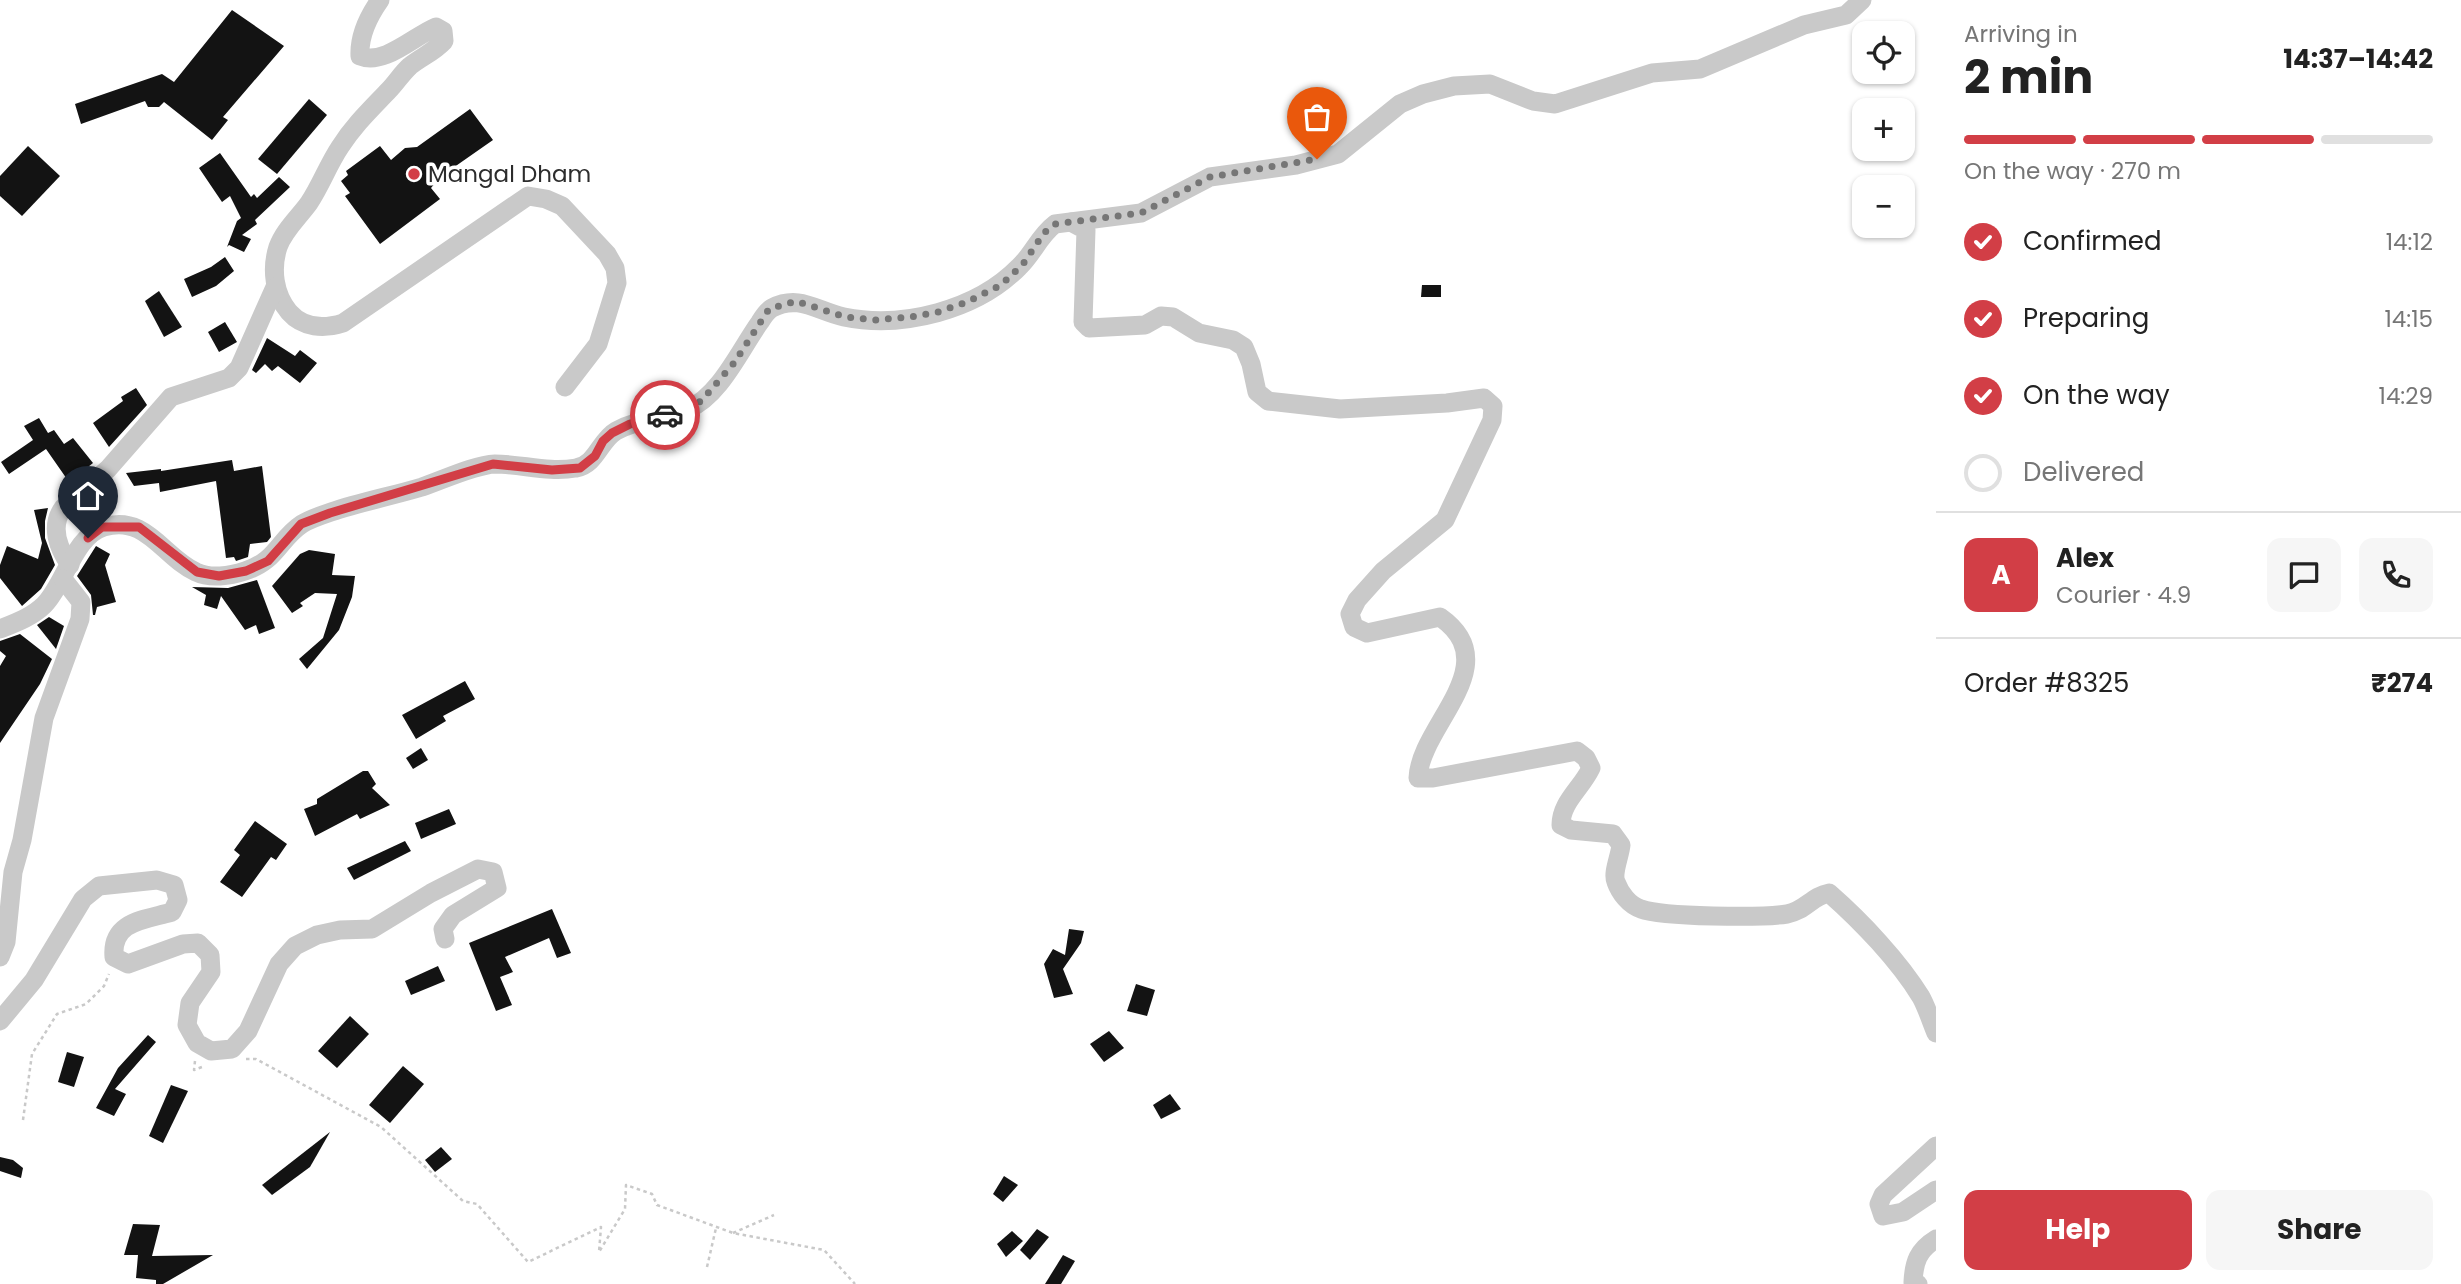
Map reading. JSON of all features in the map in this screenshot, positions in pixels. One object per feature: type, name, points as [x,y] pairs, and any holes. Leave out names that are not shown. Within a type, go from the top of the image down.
[{"type":"street","points":[[380,0],[369,16],[359,46],[360,56],[368,60],[384,55],[436,27],[443,31],[444,41],[437,49],[410,66],[356,123],[338,150],[325,178],[279,246],[275,287],[283,305],[294,317],[312,326],[328,328],[343,323],[528,196],[546,199],[562,206],[607,254],[615,268],[617,283],[598,344],[565,387]]},
{"type":"street","points":[[0,629],[43,607],[76,551],[102,527],[139,527],[197,572],[219,576],[246,571],[268,561],[301,524],[330,513],[493,464],[552,470],[580,468],[595,456],[603,441],[612,433],[630,424],[690,409],[702,400],[734,363],[769,309],[796,301],[845,317],[887,319],[938,312],[967,302],[1001,285],[1023,264],[1044,233],[1055,224],[1141,213],[1210,177],[1296,164],[1338,154],[1400,104],[1423,94],[1454,86],[1490,84],[1533,101],[1555,104],[1652,73],[1700,69],[1804,25],[1846,15],[1862,0]]},
{"type":"street","points":[[1071,222],[1086,230],[1083,322],[1089,328],[1145,324],[1161,316],[1173,317],[1199,333],[1233,340],[1244,347],[1257,392],[1268,401],[1340,409],[1447,403],[1484,398],[1493,406],[1492,420],[1445,520],[1383,571],[1357,600],[1350,614],[1354,627],[1367,633],[1440,617],[1456,631],[1462,645],[1465,666],[1458,693],[1425,753],[1418,768],[1418,778],[1433,778],[1577,751],[1586,758],[1591,768],[1584,783],[1561,810],[1561,825],[1571,830],[1613,834],[1621,845],[1614,878],[1623,895],[1639,908],[1657,913],[1788,914],[1805,908],[1817,895],[1829,893],[1861,924],[1922,998],[1936,1033]]},
{"type":"street","points":[[0,957],[6,942],[13,872],[27,818],[44,718],[80,619],[81,602],[66,572],[56,528],[58,515],[108,469],[171,397],[229,378],[239,368],[275,287]]},
{"type":"street","points":[[0,1021],[34,980],[83,900],[99,886],[157,880],[174,885],[178,900],[173,912],[120,930],[113,942],[114,957],[128,964],[198,943],[210,955],[211,972],[190,1003],[187,1025],[197,1043],[211,1051],[232,1049],[248,1031],[279,964],[295,946],[317,935],[340,930],[372,929],[431,893],[478,869],[493,872],[497,888],[453,915],[443,929],[445,939]]},
{"type":"street","points":[[1936,1146],[1883,1195],[1879,1204],[1883,1216],[1903,1212],[1936,1190]]},
{"type":"street","points":[[1918,1284],[1913,1282],[1914,1264],[1923,1247],[1936,1239]]},
{"type":"path","points":[[23,1120],[32,1054],[57,1014],[86,1004],[104,986],[114,957]]},
{"type":"path","points":[[197,1043],[194,1070],[212,1063]]},
{"type":"path","points":[[244,1059],[256,1059],[381,1127],[463,1201],[477,1204],[528,1262],[601,1227],[599,1252],[625,1209],[626,1185],[652,1194],[657,1205],[716,1228],[824,1250],[855,1284]]},
{"type":"path","points":[[733,1233],[774,1215]]},
{"type":"path","points":[[707,1267],[716,1228]]},
{"type":"building","points":[[232,10],[284,46],[223,117],[228,120],[212,140],[164,102],[159,107],[148,107],[145,101],[81,124],[75,104],[162,74],[174,82]]},
{"type":"building","points":[[309,99],[327,115],[277,174],[258,159]]},
{"type":"building","points":[[470,109],[493,140],[440,177],[431,188],[440,199],[380,244],[345,196],[350,193],[341,181],[348,175],[346,171],[380,146],[391,160],[405,148],[417,147]]},
{"type":"building","points":[[28,146],[60,176],[22,216],[0,196],[0,176]]},
{"type":"building","points":[[220,153],[251,197],[254,194],[257,198],[279,177],[290,187],[255,220],[257,224],[242,235],[251,239],[244,252],[229,245],[227,247],[237,221],[241,218],[230,196],[222,202],[199,168]]},
{"type":"building","points":[[225,257],[234,271],[216,286],[192,297],[184,279],[211,267]]},
{"type":"building","points":[[1422,285],[1441,285],[1441,297],[1421,297]]},
{"type":"building","points":[[159,291],[182,327],[164,337],[145,301]]},
{"type":"building","points":[[225,322],[237,342],[219,352],[208,332]]},
{"type":"building","points":[[267,338],[295,356],[300,350],[317,363],[300,383],[278,366],[272,371],[265,364],[256,373],[252,370]]},
{"type":"building","points":[[136,388],[147,405],[109,447],[93,423],[123,401],[121,397]]},
{"type":"building","points":[[39,418],[48,433],[54,430],[64,444],[73,438],[93,463],[69,482],[46,449],[9,474],[1,462],[33,440],[24,426]]},
{"type":"building","points":[[232,460],[234,471],[262,466],[271,537],[267,542],[250,544],[248,557],[236,561],[234,557],[226,558],[216,481],[160,492],[159,483],[134,486],[126,473],[161,471]]},
{"type":"building","points":[[48,508],[45,538],[55,565],[41,589],[22,606],[0,578],[0,565],[7,546],[38,559],[42,543],[34,510]]},
{"type":"building","points":[[96,546],[110,554],[105,565],[116,602],[97,607],[93,615],[91,595],[77,576]]},
{"type":"building","points":[[309,550],[335,554],[332,575],[355,576],[352,597],[339,630],[307,669],[299,659],[323,638],[337,594],[315,593],[300,603],[303,606],[292,613],[272,586],[300,554]]},
{"type":"building","points":[[257,580],[275,628],[259,634],[256,625],[245,630],[221,596],[217,609],[204,605],[206,595],[192,587],[228,588]]},
{"type":"building","points":[[49,617],[64,626],[56,649],[37,625]]},
{"type":"building","points":[[20,634],[52,659],[40,684],[0,743],[0,666],[6,656],[0,651],[0,641]]},
{"type":"building","points":[[465,681],[475,699],[443,716],[446,721],[416,739],[402,715]]},
{"type":"building","points":[[421,748],[428,760],[413,769],[406,758]]},
{"type":"building","points":[[363,771],[368,771],[376,784],[372,788],[390,805],[360,819],[357,814],[315,836],[304,809],[317,804],[317,799]]},
{"type":"building","points":[[449,809],[456,824],[421,839],[415,823]]},
{"type":"building","points":[[255,821],[287,844],[276,860],[271,857],[242,897],[220,882],[240,855],[234,850]]},
{"type":"building","points":[[405,841],[411,851],[354,880],[347,868]]},
{"type":"building","points":[[552,909],[571,953],[557,958],[549,938],[505,957],[513,972],[500,977],[512,1005],[496,1011],[469,943]]},
{"type":"building","points":[[1069,929],[1084,931],[1081,943],[1063,969],[1073,994],[1054,998],[1044,964],[1053,949],[1065,955]]},
{"type":"building","points":[[438,966],[445,981],[411,995],[405,981]]},
{"type":"building","points":[[1136,984],[1155,990],[1147,1016],[1127,1011]]},
{"type":"building","points":[[350,1016],[369,1034],[337,1068],[318,1051]]},
{"type":"building","points":[[1109,1031],[1124,1048],[1104,1062],[1090,1044]]},
{"type":"building","points":[[148,1035],[156,1042],[115,1089],[126,1094],[114,1116],[96,1108],[118,1068]]},
{"type":"building","points":[[67,1052],[84,1057],[74,1087],[58,1082]]},
{"type":"building","points":[[403,1066],[424,1084],[390,1123],[369,1105]]},
{"type":"building","points":[[171,1085],[188,1091],[163,1143],[149,1136]]},
{"type":"building","points":[[1170,1094],[1181,1109],[1161,1119],[1153,1105]]},
{"type":"building","points":[[330,1132],[310,1167],[272,1195],[262,1185]]},
{"type":"building","points":[[441,1147],[452,1159],[435,1172],[425,1160]]},
{"type":"building","points":[[0,1157],[13,1160],[23,1168],[21,1178],[0,1171]]},
{"type":"building","points":[[1004,1176],[1018,1185],[1003,1202],[993,1194]]},
{"type":"building","points":[[133,1224],[160,1225],[152,1256],[213,1255],[163,1284],[156,1284],[156,1280],[136,1278],[138,1255],[124,1255]]},
{"type":"building","points":[[1037,1229],[1049,1237],[1030,1260],[1020,1250]]},
{"type":"building","points":[[1012,1231],[1023,1241],[1006,1257],[997,1244]]},
{"type":"building","points":[[1063,1255],[1075,1261],[1061,1284],[1045,1284]]},
{"type":"way so far","points":[[665,415],[690,409],[702,400],[734,363],[769,309],[796,301],[845,317],[875,320],[938,312],[967,302],[1001,285],[1023,264],[1035,244],[1055,224],[1141,213],[1210,177],[1317,159]]},
{"type":"place","name":"Mangal Dham","points":[[414,174]]},
{"type":"route","points":[[88,538],[102,527],[139,527],[197,572],[219,576],[246,571],[268,561],[301,524],[330,513],[493,464],[552,470],[580,468],[595,456],[603,441],[612,433],[630,424],[665,415]]}]
